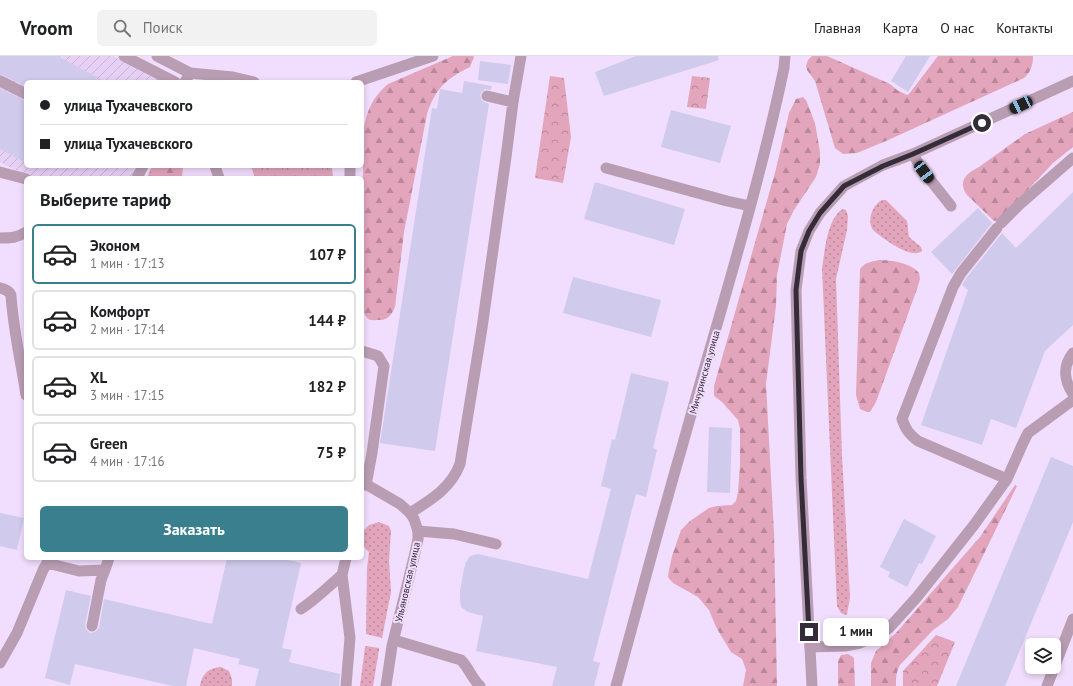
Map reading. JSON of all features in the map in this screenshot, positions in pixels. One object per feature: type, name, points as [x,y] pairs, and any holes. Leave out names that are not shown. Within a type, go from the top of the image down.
[{"type":"street","points":[[124,56],[170,80]]},
{"type":"street","points":[[159,56],[187,77],[233,77],[246,80]]},
{"type":"street","points":[[361,80],[413,60],[433,56]]},
{"type":"street","points":[[410,514],[437,496],[449,483],[460,464],[482,328],[513,102],[521,56]]},
{"type":"street","name":"Мичуринская улица","points":[[616,686],[682,448],[726,297],[778,102],[785,56]]},
{"type":"street","points":[[0,81],[24,93]]},
{"type":"street","points":[[812,686],[801,478],[796,290],[801,251],[809,231],[820,213],[844,186],[883,166],[913,154],[1073,81]]},
{"type":"street","points":[[487,96],[513,102]]},
{"type":"street","points":[[913,154],[920,168],[951,206]]},
{"type":"street","points":[[1007,479],[918,441],[910,435],[902,419],[953,287],[961,273],[999,225],[1020,204],[1073,158]]},
{"type":"street","points":[[606,168],[750,206]]},
{"type":"street","points":[[0,172],[24,178]]},
{"type":"street","points":[[0,238],[11,238],[24,233]]},
{"type":"street","points":[[0,288],[10,292],[11,295],[14,332],[19,350],[24,382]]},
{"type":"street","points":[[364,352],[378,356],[384,366],[372,453],[364,484]]},
{"type":"street","points":[[1073,353],[1066,366],[1065,376],[1068,387],[1073,394]]},
{"type":"street","points":[[810,647],[845,646],[860,643],[875,637],[888,628],[917,597],[974,525],[1007,479],[1028,433],[1073,400]]},
{"type":"street","name":"Ульяновская улица","points":[[364,484],[400,504],[414,519],[418,531],[418,539],[394,640],[386,686]]},
{"type":"street","points":[[418,531],[454,534],[496,544]]},
{"type":"street","points":[[92,626],[101,580],[108,560]]},
{"type":"street","points":[[346,560],[342,575],[350,638],[346,686]]},
{"type":"street","points":[[0,663],[17,633],[48,561],[79,571],[105,570]]},
{"type":"street","points":[[301,609],[342,575]]},
{"type":"street","points":[[1047,686],[1073,619]]},
{"type":"street","points":[[394,640],[461,660],[467,665],[474,680],[480,686]]},
{"type":"shaded area","points":[[0,56],[113,56],[160,80],[24,80],[24,168],[140,168],[135,176],[27,176],[0,162]]},
{"type":"green space","points":[[453,56],[474,57],[470,67],[455,75],[443,85],[430,105],[404,232],[395,307],[391,315],[386,319],[370,320],[364,313],[364,128],[368,112],[374,100],[388,84]]},
{"type":"green space","points":[[812,56],[827,56],[890,84],[897,90],[907,95],[938,56],[1033,56],[1033,62],[1024,78],[886,141],[857,153],[843,154],[835,148],[815,81],[807,70],[806,66],[808,60]]},
{"type":"green space","points":[[550,76],[564,78],[571,137],[563,183],[535,178]]},
{"type":"green space","points":[[692,76],[710,78],[706,109],[687,107]]},
{"type":"green space","points":[[803,97],[806,100],[815,123],[820,152],[820,164],[816,177],[794,210],[787,224],[777,275],[776,306],[766,384],[774,533],[777,686],[743,686],[746,670],[742,659],[731,652],[716,627],[709,610],[698,597],[673,583],[668,577],[672,556],[681,530],[690,521],[709,508],[732,505],[736,501],[740,465],[740,429],[738,420],[722,402],[714,396],[714,386],[776,169],[789,113],[796,99]]},
{"type":"green space","points":[[1073,112],[1073,147],[1053,163],[1001,218],[995,221],[993,220],[967,195],[964,190],[963,182],[967,175],[1025,134]]},
{"type":"green space","points":[[151,168],[183,168],[182,176],[148,176]]},
{"type":"green space","points":[[252,168],[332,168],[333,176],[254,176]]},
{"type":"green space","points":[[886,200],[907,221],[909,237],[921,247],[922,251],[911,253],[890,243],[874,231],[870,223],[871,214],[878,202]]},
{"type":"green space","points":[[843,209],[846,210],[848,216],[847,230],[836,279],[842,456],[850,598],[847,614],[845,615],[841,613],[837,606],[822,268],[830,227],[838,213]]},
{"type":"green space","points":[[879,260],[895,261],[906,264],[919,273],[920,279],[876,402],[870,412],[867,412],[860,409],[856,395],[860,269],[866,264]]},
{"type":"green space","points":[[1015,485],[1017,486],[958,607],[948,619],[932,631],[900,665],[896,678],[896,686],[871,686],[871,663],[876,651],[896,633],[980,537]]},
{"type":"green space","points":[[379,522],[389,526],[391,531],[389,561],[391,592],[382,638],[366,634],[367,567],[369,552],[364,547],[364,530],[369,525]]},
{"type":"green space","points":[[936,635],[955,642],[937,686],[903,686],[903,671]]},
{"type":"green space","points":[[366,646],[379,648],[373,686],[360,686]]},
{"type":"green space","points":[[848,654],[854,659],[855,686],[838,686],[838,661],[841,655]]},
{"type":"green space","points":[[221,667],[229,671],[232,679],[232,686],[200,686],[202,678],[206,672]]},
{"type":"building","points":[[0,56],[57,56],[102,80],[24,80],[24,85],[0,74]]},
{"type":"building","points":[[636,56],[718,56],[719,60],[604,96],[595,72]]},
{"type":"building","points":[[906,56],[930,56],[908,92],[891,81]]},
{"type":"building","points":[[480,61],[511,65],[508,84],[478,80]]},
{"type":"building","points":[[464,81],[492,86],[491,90],[485,89],[480,95],[482,101],[489,104],[435,451],[380,443],[432,108],[437,109],[440,89],[462,93]]},
{"type":"building","points":[[0,89],[24,100],[24,162],[0,149]]},
{"type":"building","points":[[671,110],[731,126],[720,163],[661,147]]},
{"type":"building","points":[[595,182],[685,209],[674,245],[584,219]]},
{"type":"building","points":[[1073,192],[1073,325],[1045,351],[1016,428],[991,419],[982,445],[921,425],[968,290],[962,285],[967,277],[1002,233],[1016,248]]},
{"type":"building","points":[[978,208],[992,223],[952,274],[931,252]]},
{"type":"building","points":[[573,277],[661,300],[651,337],[563,313]]},
{"type":"building","points":[[631,373],[669,382],[653,448],[657,450],[646,497],[636,494],[593,661],[600,663],[594,686],[552,686],[557,667],[476,651],[483,616],[468,612],[461,607],[460,591],[464,569],[470,556],[478,554],[588,579],[611,489],[601,486],[612,439],[615,440]]},
{"type":"building","points":[[709,427],[732,428],[730,493],[707,492]]},
{"type":"building","points":[[1051,457],[1073,466],[1073,522],[1020,650],[1005,686],[956,686]]},
{"type":"building","points":[[0,513],[24,518],[17,550],[0,546]]},
{"type":"building","points":[[904,519],[936,536],[922,564],[919,563],[907,587],[888,577],[890,572],[880,567]]},
{"type":"building","points":[[227,560],[288,560],[301,563],[282,648],[292,650],[289,662],[340,674],[339,686],[255,686],[259,669],[238,664],[240,659],[194,648],[186,686],[173,686],[75,664],[70,685],[45,678],[66,590],[91,596],[85,625],[86,629],[90,633],[95,632],[99,628],[104,599],[212,624]]},
{"type":"route","points":[[809,632],[801,478],[796,290],[801,251],[809,231],[820,213],[844,186],[883,166],[982,123]]}]
